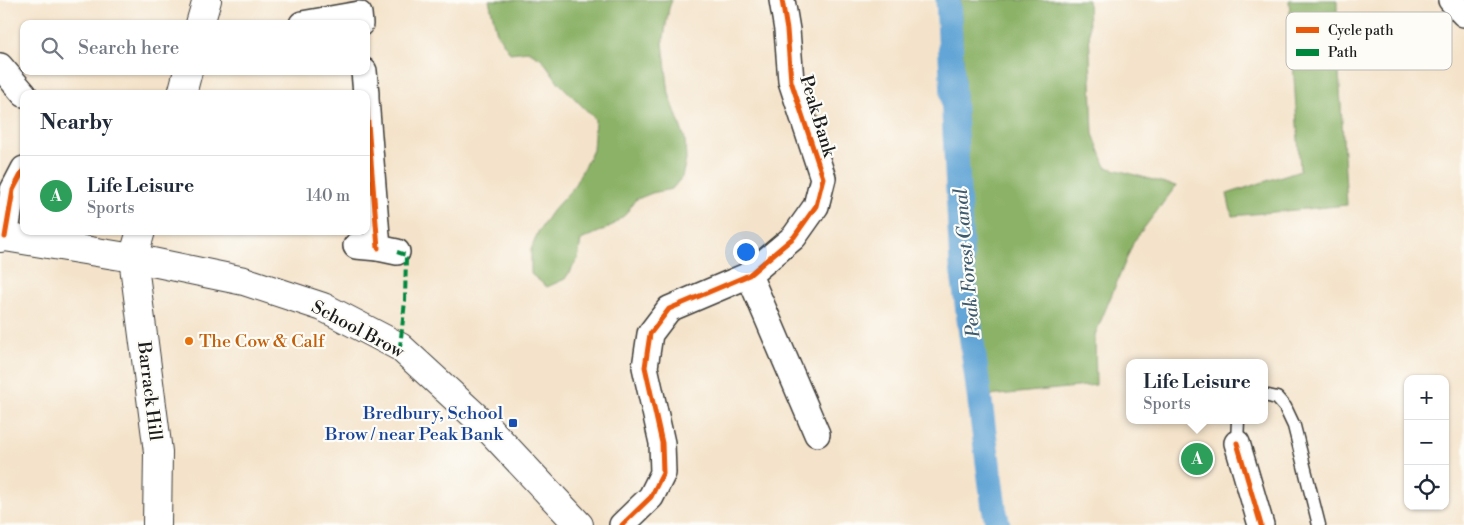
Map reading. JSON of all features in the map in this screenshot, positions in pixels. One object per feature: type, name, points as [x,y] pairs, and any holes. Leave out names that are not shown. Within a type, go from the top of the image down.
[{"type":"main road","points":[[201,20],[207,0]]},
{"type":"main road","points":[[183,90],[187,75]]},
{"type":"main road","points":[[133,258],[140,235]]},
{"type":"main road","name":"School Brow","points":[[3,237],[133,258],[244,281],[323,306],[400,348],[488,428],[579,525]]},
{"type":"main road","name":"Barrack Hill","points":[[133,258],[158,452],[157,525]]},
{"type":"street","name":"Peak Bank","points":[[622,525],[651,497],[663,473],[662,443],[645,367],[650,334],[669,309],[749,275],[794,237],[816,206],[822,178],[791,81],[787,30],[782,0]]},
{"type":"street","points":[[1451,0],[1464,14]]},
{"type":"street","points":[[325,20],[359,14],[360,20]]},
{"type":"street","points":[[0,66],[21,90]]},
{"type":"street","points":[[364,75],[366,90]]},
{"type":"street","points":[[370,153],[377,248]]},
{"type":"street","points":[[3,237],[13,190],[20,177]]},
{"type":"street","points":[[749,275],[817,434]]},
{"type":"street","points":[[1237,432],[1261,525]]},
{"type":"lane","points":[[1268,396],[1277,398],[1285,407],[1294,426],[1319,525]]},
{"type":"green space","points":[[489,0],[672,0],[663,43],[669,94],[685,139],[686,160],[682,177],[672,189],[652,193],[635,200],[626,214],[610,227],[581,240],[578,259],[565,279],[547,287],[531,274],[531,250],[538,232],[552,211],[573,188],[593,150],[595,119],[559,83],[542,59],[528,51],[510,53],[497,33]]},
{"type":"green space","points":[[960,0],[1088,0],[1093,134],[1106,167],[1176,186],[1134,241],[1095,335],[1096,385],[989,396],[973,261]]},
{"type":"green space","points":[[1289,0],[1337,0],[1337,12],[1290,12]]},
{"type":"green space","points":[[1294,70],[1339,70],[1347,205],[1232,216],[1227,194],[1300,170]]},
{"type":"waterway","name":"Peak Forest Canal","points":[[948,0],[962,266],[994,508],[998,525]]},
{"type":"marked path","points":[[397,252],[406,255],[405,301],[400,347]]},
{"type":"cycle path","points":[[622,525],[651,497],[663,473],[662,443],[645,367],[650,334],[669,309],[749,275],[794,237],[816,206],[823,178],[791,81],[787,30],[782,0]]},
{"type":"cycle path","points":[[370,149],[378,248]]},
{"type":"cycle path","points":[[5,237],[13,190],[20,177]]},
{"type":"cycle path","points":[[1237,443],[1261,525]]},
{"type":"place","name":"The Cow & Calf","points":[[189,341]]},
{"type":"place","name":"Bredbury, School Brow / near Peak Bank","points":[[513,423]]},
{"type":"place","name":"Life Leisure","points":[[1197,459]]}]
